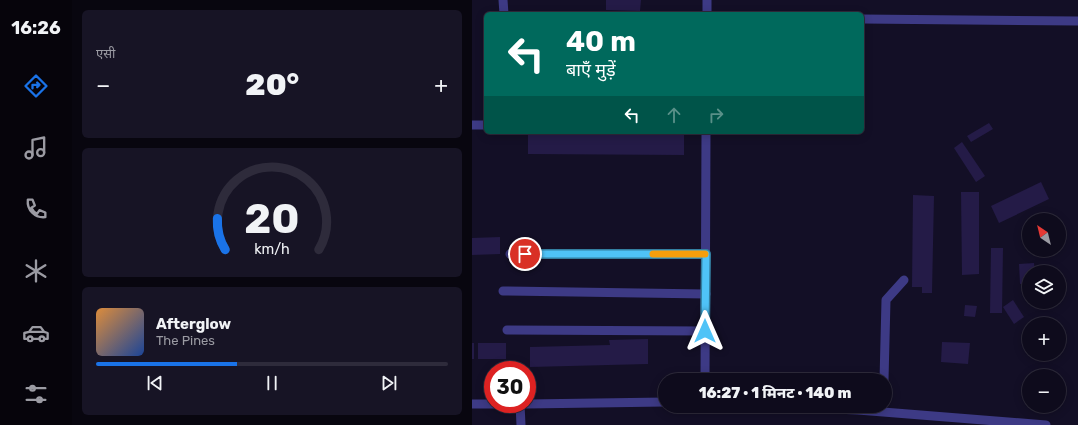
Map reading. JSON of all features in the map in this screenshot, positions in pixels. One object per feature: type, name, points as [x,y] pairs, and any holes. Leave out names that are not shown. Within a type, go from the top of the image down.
[{"type":"street","points":[[503,0],[504,12]]},
{"type":"street","points":[[707,0],[707,12]]},
{"type":"street","points":[[864,19],[1078,21]]},
{"type":"street","points":[[472,125],[484,125]]},
{"type":"street","points":[[705,373],[706,134]]},
{"type":"street","points":[[510,254],[706,254]]},
{"type":"street","points":[[884,373],[886,300],[904,280]]},
{"type":"street","points":[[503,291],[706,294]]},
{"type":"street","points":[[507,330],[705,331]]},
{"type":"street","points":[[536,404],[658,402]]},
{"type":"street","points":[[472,404],[484,404]]},
{"type":"street","points":[[892,410],[1046,425]]},
{"type":"street","points":[[520,413],[521,425]]},
{"type":"building","points":[[606,0],[641,0],[640,11],[606,10]]},
{"type":"building","points":[[989,123],[993,129],[971,142],[967,136]]},
{"type":"building","points":[[528,134],[684,134],[684,155],[528,154]]},
{"type":"building","points":[[962,142],[985,176],[976,182],[954,148]]},
{"type":"building","points":[[1041,182],[1049,199],[999,223],[991,206]]},
{"type":"building","points":[[961,192],[979,192],[979,274],[962,275]]},
{"type":"building","points":[[913,195],[934,196],[932,293],[922,293],[922,287],[912,287]]},
{"type":"building","points":[[500,237],[500,254],[472,255],[472,238]]},
{"type":"building","points":[[991,248],[1003,248],[1002,313],[990,313]]},
{"type":"building","points":[[1034,263],[1034,265],[1022,265],[1022,284],[1020,284],[1019,264]]},
{"type":"building","points":[[1013,300],[1024,317],[1014,324],[1003,307]]},
{"type":"building","points":[[965,305],[977,306],[975,317],[964,316]]},
{"type":"building","points":[[648,339],[648,364],[536,367],[536,361],[530,361],[530,347],[610,345],[609,340]]},
{"type":"building","points":[[942,342],[970,343],[968,364],[941,362]]},
{"type":"building","points":[[472,343],[474,343],[474,359],[472,359]]},
{"type":"building","points":[[478,343],[506,343],[506,359],[478,359]]},
{"type":"slow traffic","points":[[653,254],[705,254]]},
{"type":"route","points":[[525,254],[706,254],[705,331]]}]
